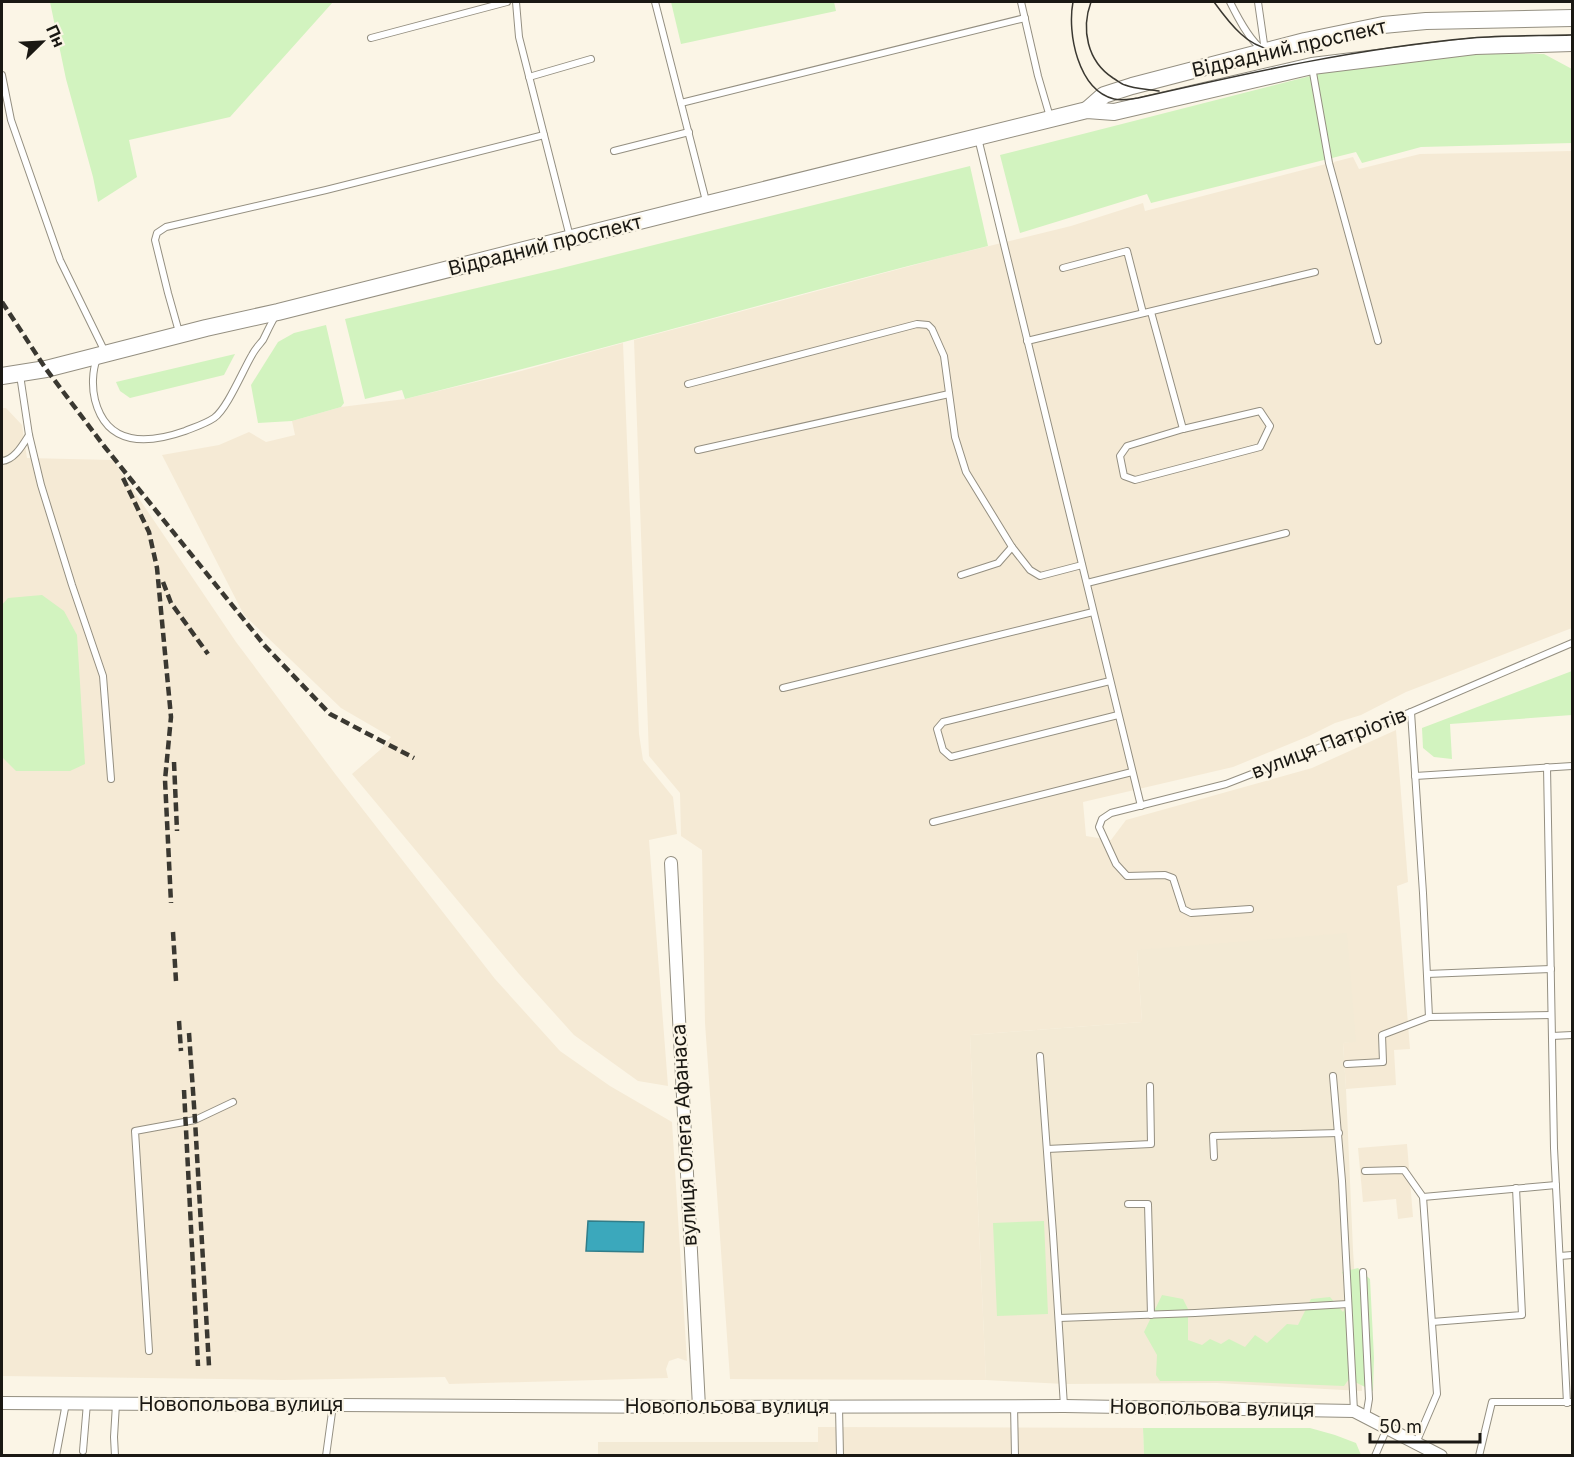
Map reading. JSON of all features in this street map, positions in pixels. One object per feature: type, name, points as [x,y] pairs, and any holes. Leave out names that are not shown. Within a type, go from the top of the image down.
[{"type":"main road","name":"Відрадний проспект","points":[[1088,110],[1104,95],[1132,86],[1265,51],[1383,25],[1426,21],[1572,18]]},
{"type":"main road","name":"Відрадний проспект","points":[[2,376],[102,356],[206,328],[1088,110],[1114,112],[1312,66],[1475,46],[1572,43]]},
{"type":"street","name":"вулиця Олега Афанаса","points":[[671,863],[699,1407]]},
{"type":"street","name":"Новопольова вулиця","points":[[2,1403],[699,1407],[1014,1405],[1354,1411],[1441,1455]]},
{"type":"lane","points":[[371,38],[507,2]]},
{"type":"lane","points":[[516,2],[519,37],[570,239]]},
{"type":"lane","points":[[655,2],[707,204]]},
{"type":"lane","points":[[1021,2],[1051,120]]},
{"type":"lane","points":[[1230,2],[1257,45],[1265,51]]},
{"type":"lane","points":[[1258,2],[1265,51]]},
{"type":"lane","points":[[681,104],[1025,18]]},
{"type":"lane","points":[[529,77],[591,59]]},
{"type":"lane","points":[[1312,66],[1329,163],[1378,340]]},
{"type":"lane","points":[[2,75],[11,120],[35,192],[60,260],[102,356],[95,363],[94,398],[99,416],[108,426],[121,435],[135,440],[159,438],[202,425],[217,416],[278,312]]},
{"type":"lane","points":[[614,151],[689,132]]},
{"type":"lane","points":[[180,336],[155,240],[157,233],[166,226],[326,190],[544,135]]},
{"type":"lane","points":[[978,138],[1141,806]]},
{"type":"lane","points":[[1063,268],[1127,251],[1143,313]]},
{"type":"lane","points":[[1027,341],[1315,272]]},
{"type":"lane","points":[[1151,312],[1183,429]]},
{"type":"lane","points":[[688,384],[917,324],[928,325],[944,356],[955,437],[966,472],[1012,547],[1030,570],[1040,576],[1082,565]]},
{"type":"lane","points":[[20,373],[29,435],[41,485],[103,676],[111,779]]},
{"type":"lane","points":[[698,450],[949,394]]},
{"type":"lane","points":[[1260,411],[1270,426],[1260,447],[1135,480],[1124,476],[1120,456],[1127,446],[1183,429],[1260,411]]},
{"type":"lane","points":[[2,461],[8,460],[20,449],[29,435]]},
{"type":"lane","points":[[1087,583],[1286,534]]},
{"type":"lane","points":[[961,575],[998,563],[1012,547]]},
{"type":"lane","points":[[783,688],[1093,612]]},
{"type":"lane","name":"вулиця Патріотів","points":[[1250,909],[1191,913],[1183,909],[1173,878],[1165,875],[1128,876],[1116,864],[1100,827],[1102,819],[1111,813],[1226,784],[1411,712],[1572,643]]},
{"type":"lane","points":[[1110,681],[943,722],[937,729],[943,750],[951,757],[1118,715]]},
{"type":"lane","points":[[1411,712],[1429,1017]]},
{"type":"lane","points":[[1415,776],[1572,766]]},
{"type":"lane","points":[[1479,1455],[1492,1402],[1570,1402],[1556,1185],[1547,767]]},
{"type":"lane","points":[[933,822],[1132,772]]},
{"type":"lane","points":[[1427,974],[1551,969]]},
{"type":"lane","points":[[1347,1065],[1383,1062],[1382,1035],[1429,1017],[1551,1015]]},
{"type":"lane","points":[[1552,1036],[1572,1035]]},
{"type":"lane","points":[[1040,1056],[1064,1406]]},
{"type":"lane","points":[[1333,1076],[1339,1133],[1354,1411]]},
{"type":"lane","points":[[1047,1149],[1151,1144],[1150,1086]]},
{"type":"lane","points":[[149,1351],[135,1131],[195,1120],[233,1102]]},
{"type":"lane","points":[[1214,1157],[1213,1136],[1339,1133]]},
{"type":"lane","points":[[1365,1171],[1404,1170],[1424,1197],[1437,1394],[1416,1443]]},
{"type":"lane","points":[[1424,1197],[1556,1185]]},
{"type":"lane","points":[[1432,1322],[1522,1316],[1516,1188]]},
{"type":"lane","points":[[1128,1204],[1148,1204],[1151,1315]]},
{"type":"lane","points":[[1560,1256],[1572,1255]]},
{"type":"lane","points":[[1363,1272],[1369,1399],[1366,1417]]},
{"type":"lane","points":[[1059,1318],[1348,1304]]},
{"type":"lane","points":[[56,1455],[66,1403]]},
{"type":"lane","points":[[83,1451],[87,1403]]},
{"type":"lane","points":[[115,1455],[116,1404]]},
{"type":"lane","points":[[326,1455],[333,1405]]},
{"type":"lane","points":[[1014,1405],[1015,1455]]},
{"type":"lane","points":[[839,1406],[840,1455]]},
{"type":"lane","points":[[1375,1455],[1387,1428]]},
{"type":"shaded area","points":[[1572,151],[1572,628],[1406,692],[1361,715],[1335,723],[1233,767],[1083,802],[1086,836],[1111,840],[1126,820],[1312,768],[1396,730],[1408,882],[1397,886],[1410,1049],[1394,1050],[1396,1085],[1346,1089],[1343,1043],[1356,1041],[1137,950],[1142,1022],[970,1035],[986,1380],[730,1379],[705,1023],[702,850],[681,836],[680,793],[649,756],[634,340],[944,257],[1071,226],[1143,203],[1145,211],[1353,157],[1359,169],[1420,154]]},
{"type":"shaded area","points":[[623,343],[639,734],[643,760],[673,797],[677,834],[649,840],[668,1086],[638,1081],[574,1035],[519,974],[352,774],[380,750],[391,737],[341,708],[244,615],[162,455],[219,445],[249,432],[266,442],[295,435],[292,421],[341,407],[405,399]]},
{"type":"shaded area","points":[[2,408],[6,408],[22,425],[27,458],[113,460],[236,642],[495,979],[560,1051],[610,1086],[672,1122],[687,1361],[678,1358],[669,1361],[666,1369],[668,1378],[449,1384],[445,1377],[283,1380],[2,1376]]},
{"type":"shaded area","points":[[1347,933],[1356,1042],[1343,1043],[1362,1391],[1217,1383],[1064,1384],[986,1380],[970,1035],[1142,1022],[1137,950]]},
{"type":"shaded area","points":[[1407,1144],[1413,1217],[1398,1219],[1396,1199],[1363,1202],[1358,1148]]},
{"type":"shaded area","points":[[818,1427],[1143,1428],[1144,1455],[818,1455]]},
{"type":"shaded area","points":[[598,1442],[818,1442],[818,1455],[598,1455]]},
{"type":"green space","points":[[50,2],[333,2],[230,117],[129,140],[137,177],[98,202],[66,79]]},
{"type":"green space","points":[[671,2],[834,2],[836,11],[681,44]]},
{"type":"green space","points":[[1477,53],[1544,54],[1572,69],[1572,143],[1421,147],[1362,163],[1356,152],[1151,203],[1147,194],[1020,233],[1000,155],[1322,73]]},
{"type":"green space","points":[[970,166],[988,246],[405,399],[402,390],[365,399],[345,319],[554,270]]},
{"type":"green space","points":[[326,325],[344,403],[341,407],[292,421],[258,423],[251,385],[278,342],[294,333]]},
{"type":"green space","points":[[235,354],[224,375],[130,398],[120,391],[116,382]]},
{"type":"green space","points":[[42,595],[64,611],[77,635],[85,764],[70,771],[16,771],[2,757],[2,605],[8,598]]},
{"type":"green space","points":[[1572,671],[1572,715],[1450,724],[1452,759],[1434,757],[1423,748],[1422,728]]},
{"type":"green space","points":[[1044,1221],[1048,1314],[997,1316],[993,1223]]},
{"type":"green space","points":[[1358,1268],[1370,1279],[1374,1358],[1373,1391],[1349,1379],[1344,1386],[1160,1381],[1156,1375],[1157,1355],[1144,1332],[1162,1295],[1183,1299],[1188,1309],[1188,1340],[1202,1345],[1210,1339],[1221,1344],[1229,1339],[1245,1347],[1255,1335],[1267,1343],[1287,1324],[1298,1325],[1311,1299],[1330,1297],[1343,1312],[1351,1297],[1342,1272]]},
{"type":"green space","points":[[1143,1428],[1310,1428],[1356,1443],[1361,1455],[1144,1455]]},
{"type":"water","points":[[588,1221],[644,1222],[643,1252],[586,1251]]},
{"type":"tram line","points":[[1073,2],[1074,44],[1084,73],[1102,94],[1120,100],[1304,62],[1388,48],[1484,37],[1572,35]]},
{"type":"tram line","points":[[1091,2],[1087,23],[1088,44],[1097,63],[1104,71],[1124,84],[1159,91]]},
{"type":"tram line","points":[[1214,2],[1237,30],[1259,46],[1290,52],[1322,50]]},
{"type":"railway","points":[[2,302],[46,369],[104,446],[265,646],[330,714],[414,758]]},
{"type":"railway","points":[[123,478],[149,532],[157,568],[171,717],[165,780],[171,903]]},
{"type":"railway","points":[[163,582],[171,603],[208,654]]},
{"type":"railway","points":[[174,762],[177,831]]},
{"type":"railway","points":[[173,932],[176,981]]},
{"type":"railway","points":[[179,1021],[181,1051]]},
{"type":"railway","points":[[189,1033],[209,1366]]},
{"type":"railway","points":[[184,1090],[198,1366]]}]
